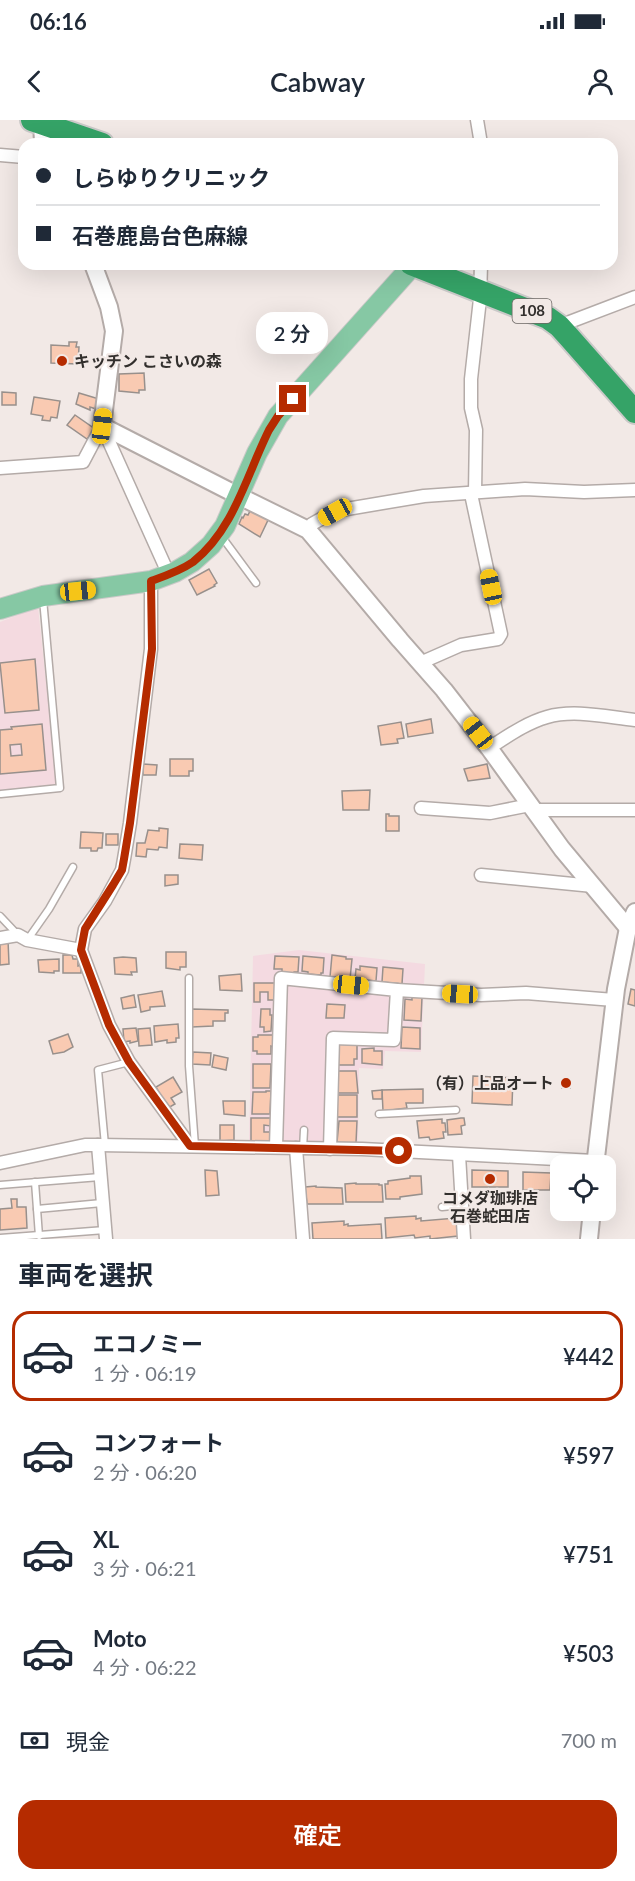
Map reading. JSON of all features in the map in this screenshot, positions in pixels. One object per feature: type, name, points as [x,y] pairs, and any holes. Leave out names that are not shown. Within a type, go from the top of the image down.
[{"type":"highway","points":[[40,127],[80,138]]},
{"type":"highway","name":"108","points":[[427,270],[537,313],[559,326],[631,407]]},
{"type":"main road","points":[[0,609],[43,596],[160,578],[192,562],[211,545],[225,526],[261,446],[278,416],[407,270]]},
{"type":"street","points":[[477,120],[480,138]]},
{"type":"street","points":[[0,154],[18,156]]},
{"type":"street","points":[[0,468],[83,462],[102,426],[114,331],[109,307],[95,270]]},
{"type":"street","points":[[420,663],[460,645],[498,639],[501,634],[473,494],[476,430],[471,408],[471,379],[482,270]]},
{"type":"street","points":[[559,326],[635,297]]},
{"type":"street","points":[[102,426],[308,530],[444,690],[562,849],[631,931]]},
{"type":"street","points":[[102,426],[160,578],[130,823],[122,870],[85,929],[81,950],[109,1025],[129,1062],[193,1146]]},
{"type":"street","points":[[308,530],[312,524],[335,512],[424,496],[525,489],[584,492],[635,490]]},
{"type":"street","points":[[489,748],[528,724],[548,716],[570,714],[635,720]]},
{"type":"street","points":[[421,808],[490,813],[533,808],[635,810]]},
{"type":"street","points":[[481,875],[593,886]]},
{"type":"street","points":[[596,1155],[614,1000],[635,912]]},
{"type":"street","points":[[0,938],[22,937],[81,950]]},
{"type":"street","points":[[276,1147],[281,978],[397,990],[481,995],[535,993],[614,1000]]},
{"type":"street","points":[[330,1149],[333,1038],[394,1040],[397,990]]},
{"type":"street","points":[[0,1162],[85,1145],[276,1147],[550,1160]]},
{"type":"street","points":[[102,1145],[100,1177],[106,1234]]},
{"type":"street","points":[[299,1148],[303,1239]]},
{"type":"street","points":[[459,1155],[464,1239]]},
{"type":"street","points":[[589,1239],[591,1221]]},
{"type":"lane","points":[[219,534],[255,583]]},
{"type":"lane","points":[[1,794],[60,788],[43,596]]},
{"type":"lane","points":[[0,916],[22,937],[49,909],[73,867]]},
{"type":"lane","points":[[189,978],[189,1065],[193,1146]]},
{"type":"lane","points":[[102,1145],[98,1070],[129,1062]]},
{"type":"lane","points":[[379,1114],[456,1110]]},
{"type":"lane","points":[[299,1148],[304,1130]]},
{"type":"lane","points":[[0,1185],[100,1177]]},
{"type":"lane","points":[[35,1182],[39,1236]]},
{"type":"lane","points":[[37,1209],[102,1203]]},
{"type":"lane","points":[[442,1207],[462,1206]]},
{"type":"lane","points":[[2,1238],[106,1234]]},
{"type":"shaded area","points":[[38,607],[57,785],[0,791],[0,622]]},
{"type":"shaded area","points":[[299,950],[425,964],[421,1052],[385,1051],[383,1069],[359,1068],[358,1145],[249,1143],[253,956]]},
{"type":"building","points":[[69,342],[77,342],[78,364],[51,363],[51,345],[69,346]]},
{"type":"building","points":[[144,373],[145,390],[139,390],[139,393],[119,391],[119,374]]},
{"type":"building","points":[[2,392],[16,393],[16,405],[2,405]]},
{"type":"building","points":[[79,393],[99,399],[96,409],[90,407],[90,410],[76,404]]},
{"type":"building","points":[[34,397],[60,401],[57,418],[51,417],[50,421],[42,420],[43,416],[31,414]]},
{"type":"building","points":[[75,415],[95,429],[87,439],[67,425]]},
{"type":"building","points":[[251,509],[269,518],[260,537],[239,524],[242,517],[245,514],[248,515]]},
{"type":"building","points":[[209,569],[217,583],[197,595],[189,580]]},
{"type":"building","points":[[35,659],[39,710],[5,713],[0,663]]},
{"type":"building","points":[[431,719],[433,733],[408,737],[406,724]]},
{"type":"building","points":[[401,722],[404,738],[397,739],[398,743],[381,745],[378,726]]},
{"type":"building","points":[[42,724],[46,770],[0,774],[0,730],[12,729],[11,727]],"holes":[[[21,744],[22,755],[11,756],[10,745]]]},
{"type":"building","points":[[170,759],[193,759],[193,771],[189,771],[189,776],[170,776]]},
{"type":"building","points":[[143,764],[157,765],[156,775],[143,775]]},
{"type":"building","points":[[487,764],[490,778],[468,781],[464,769]]},
{"type":"building","points":[[370,790],[369,810],[343,810],[342,791]]},
{"type":"building","points":[[386,814],[399,816],[399,831],[386,831]]},
{"type":"building","points":[[159,828],[168,829],[167,848],[147,849],[146,857],[136,856],[137,843],[145,843],[148,830],[159,831]]},
{"type":"building","points":[[81,832],[103,833],[102,848],[91,851],[91,848],[80,848]]},
{"type":"building","points":[[106,834],[118,834],[118,845],[106,845]]},
{"type":"building","points":[[180,844],[203,845],[202,860],[179,858]]},
{"type":"building","points":[[165,875],[178,875],[178,884],[165,886]]},
{"type":"building","points":[[0,940],[8,940],[9,964],[0,965]]},
{"type":"building","points":[[166,952],[186,952],[186,967],[180,967],[180,970],[166,968]]},
{"type":"building","points":[[63,955],[72,955],[73,959],[78,959],[81,973],[63,973]]},
{"type":"building","points":[[332,955],[352,959],[350,979],[330,977]]},
{"type":"building","points":[[275,956],[299,957],[298,972],[282,974],[282,969],[274,969]]},
{"type":"building","points":[[303,956],[324,958],[323,973],[321,975],[308,974],[302,971]]},
{"type":"building","points":[[114,958],[136,958],[137,972],[131,972],[132,975],[115,974]]},
{"type":"building","points":[[59,959],[59,971],[39,972],[38,960]]},
{"type":"building","points":[[360,966],[377,968],[376,981],[355,979],[356,969],[360,970]]},
{"type":"building","points":[[383,967],[403,969],[402,984],[382,982]]},
{"type":"building","points":[[241,974],[242,991],[220,990],[219,976]]},
{"type":"building","points":[[254,983],[275,983],[274,1000],[268,1000],[268,992],[260,992],[260,1002],[254,1002]]},
{"type":"building","points":[[631,989],[635,990],[635,1006],[628,1004]]},
{"type":"building","points":[[162,991],[165,1006],[150,1007],[150,1010],[141,1012],[138,995]]},
{"type":"building","points":[[134,995],[136,1007],[123,1009],[121,998]]},
{"type":"building","points":[[412,996],[422,997],[421,1021],[404,1020],[405,999],[412,1000]]},
{"type":"building","points":[[327,1004],[345,1005],[344,1018],[326,1018]]},
{"type":"building","points":[[192,1009],[228,1010],[228,1013],[225,1013],[225,1021],[213,1021],[213,1026],[192,1027]]},
{"type":"building","points":[[261,1009],[270,1009],[271,1031],[264,1032],[264,1027],[260,1027]]},
{"type":"building","points":[[178,1024],[179,1038],[176,1038],[176,1042],[167,1043],[167,1040],[155,1042],[154,1026]]},
{"type":"building","points":[[402,1027],[420,1028],[420,1049],[401,1048]]},
{"type":"building","points":[[136,1028],[138,1041],[124,1042],[123,1029]]},
{"type":"building","points":[[150,1028],[152,1045],[139,1046],[138,1029]]},
{"type":"building","points":[[68,1034],[73,1047],[53,1054],[49,1041]]},
{"type":"building","points":[[258,1035],[274,1035],[274,1047],[271,1046],[271,1054],[257,1054],[257,1051],[253,1051],[253,1037],[258,1037]]},
{"type":"building","points":[[337,1043],[357,1043],[357,1059],[354,1059],[354,1065],[337,1065]]},
{"type":"building","points":[[374,1048],[374,1051],[382,1051],[382,1065],[362,1063],[362,1049]]},
{"type":"building","points":[[193,1052],[211,1053],[210,1065],[192,1064]]},
{"type":"building","points":[[214,1055],[228,1058],[226,1070],[212,1067]]},
{"type":"building","points":[[253,1064],[271,1064],[270,1088],[253,1088]]},
{"type":"building","points":[[337,1071],[356,1071],[358,1093],[337,1093]]},
{"type":"building","points":[[473,1076],[513,1078],[512,1105],[472,1103]]},
{"type":"building","points":[[173,1077],[182,1092],[171,1098],[175,1104],[168,1108],[156,1087]]},
{"type":"building","name":"（有）上品オート","points":[[562,1079],[570,1079],[570,1088],[562,1088]]},
{"type":"building","points":[[423,1089],[423,1103],[406,1103],[407,1108],[383,1111],[382,1090]]},
{"type":"building","points":[[382,1090],[382,1099],[373,1099],[372,1091]]},
{"type":"building","points":[[271,1091],[270,1114],[252,1114],[253,1092]]},
{"type":"building","points":[[337,1095],[357,1095],[357,1117],[336,1117]]},
{"type":"building","points":[[223,1101],[245,1101],[245,1116],[224,1114]]},
{"type":"building","points":[[251,1118],[271,1118],[271,1126],[264,1125],[264,1132],[271,1132],[271,1141],[251,1141]]},
{"type":"building","points":[[464,1118],[465,1125],[461,1126],[462,1134],[448,1135],[447,1120]]},
{"type":"building","points":[[442,1119],[446,1132],[443,1132],[444,1138],[430,1140],[429,1137],[419,1138],[417,1121]]},
{"type":"building","points":[[339,1121],[357,1121],[356,1143],[337,1142]]},
{"type":"building","points":[[220,1125],[234,1125],[234,1140],[220,1141]]},
{"type":"building","points":[[205,1170],[217,1171],[219,1195],[206,1196]]},
{"type":"building","name":"コメダ珈琲店 石巻蛇田店","points":[[472,1170],[508,1171],[508,1187],[472,1187]]},
{"type":"building","points":[[523,1172],[550,1173],[550,1190],[523,1190]]},
{"type":"building","points":[[410,1176],[421,1176],[422,1194],[400,1197],[400,1199],[386,1199],[385,1184],[388,1184],[388,1181],[410,1178]]},
{"type":"building","points":[[345,1184],[382,1185],[383,1202],[346,1202]]},
{"type":"building","points":[[305,1187],[342,1188],[343,1204],[307,1204]]},
{"type":"building","points":[[11,1199],[17,1199],[17,1207],[26,1207],[27,1228],[0,1230],[0,1209],[12,1208]]},
{"type":"building","points":[[416,1216],[416,1219],[421,1218],[421,1221],[456,1218],[458,1236],[430,1239],[430,1236],[415,1238],[414,1235],[386,1238],[385,1218]]},
{"type":"building","points":[[344,1221],[344,1225],[348,1224],[348,1226],[381,1224],[382,1239],[313,1239],[312,1223]]},
{"type":"place","name":"キッチン こさいの森","points":[[62,361]]},
{"type":"place","name":"（有）上品オート","points":[[566,1083]]},
{"type":"place","name":"コメダ珈琲店 石巻蛇田店","points":[[490,1179]]},
{"type":"route","points":[[293,399],[269,430],[225,526],[211,545],[183,568],[151,581],[152,649],[122,870],[105,901],[85,929],[81,950],[109,1025],[129,1062],[190,1146],[399,1151]]}]
